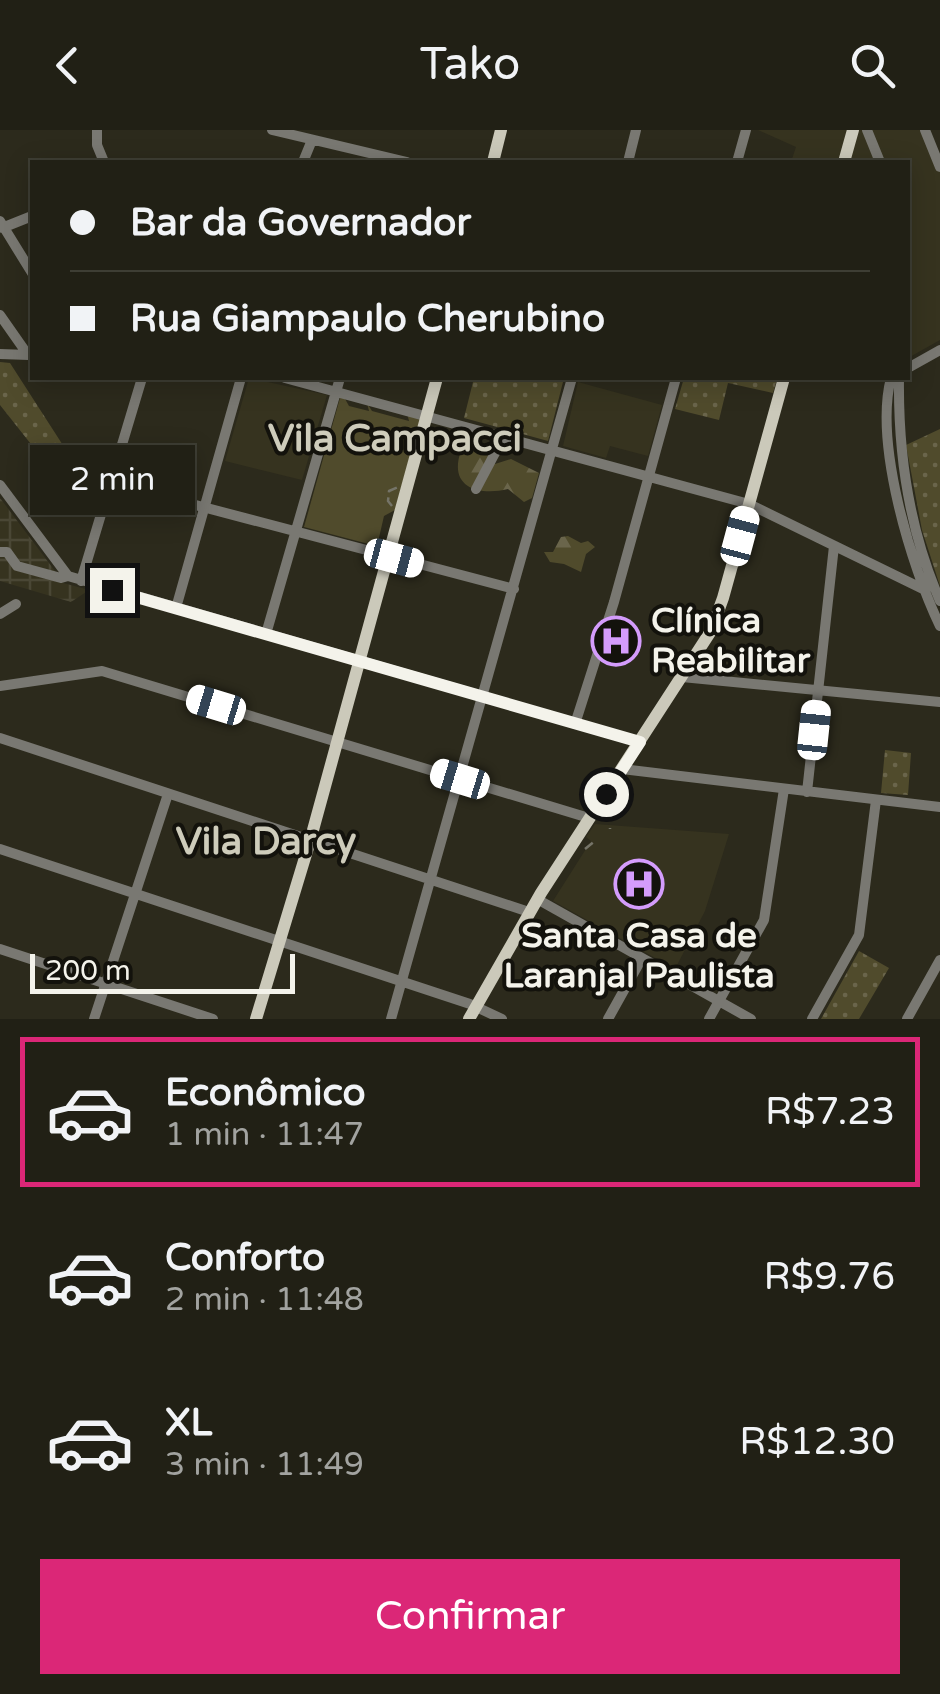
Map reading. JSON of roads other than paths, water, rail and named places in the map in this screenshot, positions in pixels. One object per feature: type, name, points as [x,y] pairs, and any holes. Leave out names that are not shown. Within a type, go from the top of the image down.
[{"type":"main road","points":[[494,160],[501,130]]},
{"type":"main road","points":[[845,160],[853,130]]},
{"type":"main road","points":[[256,1019],[310,841],[435,380]]},
{"type":"main road","points":[[472,1013],[537,899],[682,677],[716,618],[783,380]]},
{"type":"street","points":[[97,130],[96,140],[103,160]]},
{"type":"street","points":[[272,130],[394,160]]},
{"type":"street","points":[[628,160],[636,130]]},
{"type":"street","points":[[738,160],[746,130]]},
{"type":"street","points":[[867,130],[879,160]]},
{"type":"street","points":[[926,130],[940,168]]},
{"type":"street","points":[[304,160],[312,140]]},
{"type":"street","points":[[30,217],[1,225],[30,271]]},
{"type":"street","points":[[0,315],[30,355]]},
{"type":"street","points":[[910,366],[940,350]]},
{"type":"street","points":[[0,354],[30,355]]},
{"type":"street","points":[[80,581],[141,380]]},
{"type":"street","points":[[176,608],[239,380]]},
{"type":"street","points":[[293,380],[749,504],[928,587],[940,601]]},
{"type":"street","points":[[266,634],[339,380]]},
{"type":"street","points":[[391,1019],[571,380]]},
{"type":"street","points":[[575,724],[614,602],[675,380]]},
{"type":"street","points":[[891,380],[888,408],[899,474],[940,626]]},
{"type":"street","points":[[899,380],[899,474]]},
{"type":"street","points":[[476,489],[504,436]]},
{"type":"street","points":[[112,484],[514,589]]},
{"type":"street","points":[[0,485],[68,576],[80,581],[640,742]]},
{"type":"street","points":[[807,792],[834,546]]},
{"type":"street","points":[[0,552],[7,552],[17,566],[61,578],[68,576]]},
{"type":"street","points":[[0,614],[16,604]]},
{"type":"street","points":[[0,686],[102,671],[590,818]]},
{"type":"street","points":[[682,677],[940,702]]},
{"type":"street","points":[[0,738],[529,912]]},
{"type":"street","points":[[622,769],[940,807]]},
{"type":"street","points":[[710,1019],[764,920],[784,789]]},
{"type":"street","points":[[94,1019],[168,794]]},
{"type":"street","points":[[812,1019],[859,935],[876,800]]},
{"type":"street","points":[[0,849],[403,982],[472,1013],[502,1019]]},
{"type":"street","points":[[537,899],[751,1019]]},
{"type":"street","points":[[0,949],[213,1019]]},
{"type":"street","points":[[608,1019],[642,958]]},
{"type":"street","points":[[907,1019],[940,960]]},
{"type":"place","name":"Clínica Reabilitar","points":[[616,641]]},
{"type":"place","name":"Santa Casa de Laranjal Paulista","points":[[639,884]]},
{"type":"district","name":"Vila Campacci","points":[[395,439]]},
{"type":"district","name":"Vila Darcy","points":[[266,842]]}]
